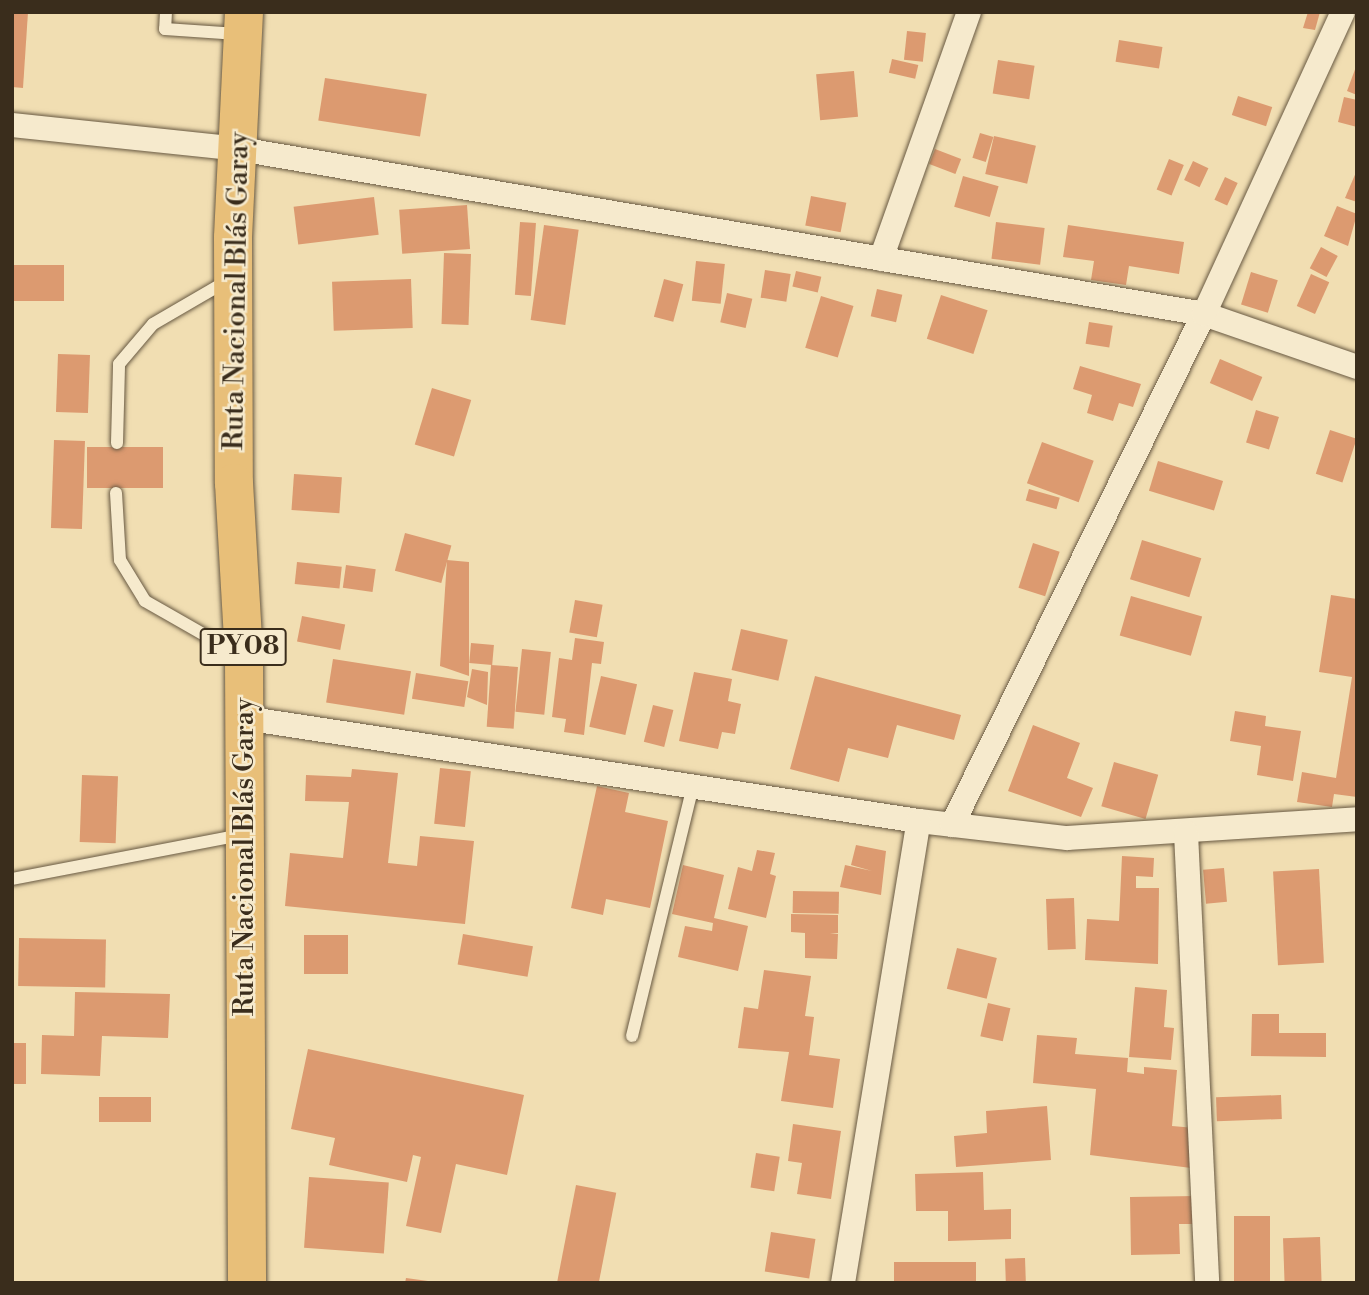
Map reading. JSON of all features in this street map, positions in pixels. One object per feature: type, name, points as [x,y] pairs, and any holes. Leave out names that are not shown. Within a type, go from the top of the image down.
[{"type":"highway","name":"Ruta Nacional Blás Garay","points":[[243,23],[233,278],[234,483],[244,657],[247,1283]]},
{"type":"street","points":[[881,259],[969,12]]},
{"type":"street","points":[[952,825],[1204,314],[1342,12]]},
{"type":"street","points":[[12,125],[239,149],[1204,314],[1357,367]]},
{"type":"street","points":[[244,718],[919,821],[1068,838],[1186,833],[1357,819]]},
{"type":"street","points":[[843,1283],[919,821]]},
{"type":"street","points":[[1186,833],[1207,1283]]},
{"type":"lane","points":[[166,12],[164,29],[243,23]]},
{"type":"lane","points":[[117,443],[119,364],[153,324],[233,278]]},
{"type":"lane","points":[[116,493],[120,560],[145,601],[244,657]]},
{"type":"lane","points":[[632,1036],[693,786]]},
{"type":"lane","points":[[12,879],[245,834]]},
{"type":"building","points":[[12,12],[28,12],[23,88],[12,87]]},
{"type":"building","points":[[1308,12],[1320,12],[1315,30],[1303,28]]},
{"type":"building","points":[[907,31],[926,33],[923,62],[904,60]]},
{"type":"building","points":[[1119,40],[1162,47],[1159,69],[1116,62]]},
{"type":"building","points":[[892,59],[918,65],[915,79],[889,73]]},
{"type":"building","points":[[998,60],[1035,66],[1029,99],[993,94]]},
{"type":"building","points":[[1357,64],[1357,95],[1347,91]]},
{"type":"building","points":[[854,71],[858,117],[820,120],[816,74]]},
{"type":"building","points":[[325,78],[427,94],[420,137],[318,120]]},
{"type":"building","points":[[1238,96],[1272,107],[1266,126],[1232,115]]},
{"type":"building","points":[[1344,97],[1357,100],[1357,127],[1338,122]]},
{"type":"building","points":[[980,133],[993,137],[986,162],[972,158]]},
{"type":"building","points":[[994,136],[1036,146],[1027,184],[985,174]]},
{"type":"building","points":[[935,149],[961,159],[955,174],[929,164]]},
{"type":"building","points":[[1169,159],[1184,165],[1171,196],[1157,190]]},
{"type":"building","points":[[1193,161],[1208,168],[1200,187],[1184,180]]},
{"type":"building","points":[[1357,170],[1357,202],[1345,198]]},
{"type":"building","points":[[963,176],[999,186],[990,217],[954,207]]},
{"type":"building","points":[[1225,177],[1238,183],[1227,206],[1214,200]]},
{"type":"building","points":[[811,196],[846,203],[841,232],[805,225]]},
{"type":"building","points":[[374,197],[379,235],[298,245],[294,207]]},
{"type":"building","points":[[467,205],[470,249],[402,254],[399,210]]},
{"type":"building","points":[[1337,206],[1357,214],[1348,246],[1324,236]]},
{"type":"building","points":[[520,222],[536,223],[531,296],[515,295]]},
{"type":"building","points":[[996,222],[1045,228],[1040,265],[991,259]]},
{"type":"building","points":[[544,225],[579,230],[565,325],[531,320]]},
{"type":"building","points":[[1068,225],[1184,242],[1179,274],[1129,266],[1126,285],[1091,280],[1094,261],[1063,257]]},
{"type":"building","points":[[1321,247],[1338,256],[1327,277],[1310,268]]},
{"type":"building","points":[[444,253],[471,254],[469,325],[442,324]]},
{"type":"building","points":[[696,261],[725,264],[721,304],[692,301]]},
{"type":"building","points":[[12,265],[64,265],[64,301],[12,301]]},
{"type":"building","points":[[765,270],[791,274],[786,302],[761,298]]},
{"type":"building","points":[[796,271],[821,277],[818,292],[792,287]]},
{"type":"building","points":[[1251,272],[1278,280],[1268,313],[1241,305]]},
{"type":"building","points":[[1311,274],[1329,282],[1315,314],[1297,306]]},
{"type":"building","points":[[411,279],[413,328],[334,331],[332,282]]},
{"type":"building","points":[[664,279],[683,284],[673,322],[654,317]]},
{"type":"building","points":[[877,289],[902,295],[896,322],[871,316]]},
{"type":"building","points":[[727,293],[752,299],[746,328],[720,322]]},
{"type":"building","points":[[941,295],[988,310],[973,354],[927,339]]},
{"type":"building","points":[[821,296],[854,306],[838,358],[805,348]]},
{"type":"building","points":[[1089,322],[1113,326],[1109,347],[1086,344]]},
{"type":"building","points":[[58,354],[90,355],[88,413],[56,412]]},
{"type":"building","points":[[1220,359],[1262,377],[1252,401],[1210,383]]},
{"type":"building","points":[[1080,366],[1141,384],[1133,407],[1119,403],[1113,421],[1087,413],[1092,395],[1073,389]]},
{"type":"building","points":[[432,388],[471,400],[454,456],[415,444]]},
{"type":"building","points":[[1256,410],[1279,417],[1269,450],[1246,443]]},
{"type":"building","points":[[1330,430],[1357,439],[1342,482],[1316,474]]},
{"type":"building","points":[[54,440],[85,441],[82,529],[51,528]]},
{"type":"building","points":[[1042,442],[1094,461],[1079,502],[1027,483]]},
{"type":"building","points":[[87,447],[163,447],[163,488],[87,488]]},
{"type":"building","points":[[1158,461],[1223,481],[1214,511],[1149,491]]},
{"type":"building","points":[[294,474],[342,477],[339,513],[291,510]]},
{"type":"building","points":[[1029,489],[1060,498],[1056,509],[1026,501]]},
{"type":"building","points":[[405,533],[451,545],[441,583],[395,571]]},
{"type":"building","points":[[1142,540],[1201,558],[1189,597],[1130,579]]},
{"type":"building","points":[[1033,543],[1060,552],[1045,596],[1018,588]]},
{"type":"building","points":[[447,560],[469,562],[469,676],[440,666]]},
{"type":"building","points":[[297,562],[342,567],[339,589],[295,584]]},
{"type":"building","points":[[346,565],[376,569],[373,592],[343,588]]},
{"type":"building","points":[[1331,595],[1357,599],[1357,797],[1334,794],[1332,807],[1297,802],[1302,772],[1336,778],[1352,677],[1319,672]]},
{"type":"building","points":[[1131,596],[1202,616],[1191,656],[1120,635]]},
{"type":"building","points":[[575,600],[603,605],[597,637],[569,632]]},
{"type":"building","points":[[302,616],[345,624],[340,650],[297,642]]},
{"type":"building","points":[[741,629],[788,640],[778,681],[732,670]]},
{"type":"building","points":[[575,638],[604,642],[601,664],[592,663],[584,735],[564,732],[566,719],[552,717],[559,658],[572,660]]},
{"type":"building","points":[[471,643],[494,645],[492,665],[469,663]]},
{"type":"building","points":[[522,649],[551,652],[544,715],[515,712]]},
{"type":"building","points":[[333,659],[411,671],[404,715],[326,702]]},
{"type":"building","points":[[491,665],[518,667],[514,729],[487,727]]},
{"type":"building","points":[[472,669],[488,672],[487,705],[467,697]]},
{"type":"building","points":[[694,672],[732,679],[728,701],[741,704],[735,734],[722,732],[718,749],[679,741]]},
{"type":"building","points":[[416,673],[468,681],[464,707],[412,699]]},
{"type":"building","points":[[601,676],[637,684],[625,735],[589,727]]},
{"type":"building","points":[[815,676],[961,715],[954,740],[897,725],[888,758],[848,748],[839,782],[790,769]]},
{"type":"building","points":[[653,705],[673,710],[664,747],[644,742]]},
{"type":"building","points":[[1235,711],[1266,716],[1265,726],[1301,731],[1293,781],[1257,775],[1261,746],[1230,741]]},
{"type":"building","points":[[1033,725],[1080,743],[1067,778],[1093,788],[1081,817],[1008,791]]},
{"type":"building","points":[[1114,762],[1158,775],[1146,819],[1101,806]]},
{"type":"building","points":[[440,768],[471,771],[465,827],[434,824]]},
{"type":"building","points":[[352,769],[398,773],[388,863],[417,866],[420,836],[474,841],[465,924],[285,906],[290,853],[343,858],[349,802],[305,801],[306,775],[351,777]]},
{"type":"building","points":[[82,775],[118,776],[116,843],[80,842]]},
{"type":"building","points":[[597,786],[629,793],[625,812],[668,821],[650,908],[606,899],[603,915],[571,908]]},
{"type":"building","points":[[856,845],[886,851],[881,895],[840,887],[845,865],[872,871],[851,865]]},
{"type":"building","points":[[757,850],[775,853],[770,874],[776,876],[766,918],[728,909],[738,867],[752,871]]},
{"type":"building","points":[[1122,856],[1154,858],[1153,877],[1136,876],[1136,888],[1159,888],[1158,964],[1085,960],[1087,919],[1119,921]]},
{"type":"building","points":[[683,865],[724,875],[714,918],[748,926],[738,971],[678,957],[685,926],[712,931],[713,923],[672,914]]},
{"type":"building","points":[[1224,868],[1227,902],[1206,904],[1203,870]]},
{"type":"building","points":[[1319,869],[1324,963],[1278,965],[1273,871]]},
{"type":"building","points":[[793,891],[839,892],[839,914],[793,913]]},
{"type":"building","points":[[1074,898],[1076,949],[1048,950],[1046,899]]},
{"type":"building","points":[[791,914],[838,915],[838,933],[830,934],[838,934],[837,959],[805,958],[805,933],[791,932]]},
{"type":"building","points":[[463,934],[533,946],[528,977],[458,965]]},
{"type":"building","points":[[304,935],[348,935],[348,974],[304,974]]},
{"type":"building","points":[[19,938],[106,940],[105,988],[18,986]]},
{"type":"building","points":[[957,948],[997,958],[987,999],[947,989]]},
{"type":"building","points":[[764,970],[811,976],[805,1016],[814,1017],[809,1055],[840,1059],[833,1108],[781,1101],[789,1052],[738,1048],[744,1007],[758,1009]]},
{"type":"building","points":[[1135,987],[1167,990],[1164,1027],[1174,1028],[1171,1060],[1129,1057]]},
{"type":"building","points":[[75,992],[170,994],[168,1038],[102,1036],[100,1076],[41,1074],[42,1035],[74,1036]]},
{"type":"building","points":[[988,1003],[1010,1008],[1003,1041],[980,1036]]},
{"type":"building","points":[[1252,1014],[1279,1014],[1279,1033],[1326,1033],[1326,1057],[1251,1056]]},
{"type":"building","points":[[1037,1035],[1077,1038],[1075,1054],[1128,1058],[1127,1072],[1144,1074],[1144,1067],[1177,1070],[1172,1126],[1195,1128],[1191,1168],[1090,1155],[1096,1089],[1033,1083]]},
{"type":"building","points":[[12,1043],[26,1043],[26,1084],[12,1084]]},
{"type":"building","points":[[308,1049],[524,1095],[507,1175],[456,1164],[441,1233],[406,1226],[421,1157],[413,1155],[407,1182],[329,1165],[335,1138],[291,1129]]},
{"type":"building","points":[[1281,1095],[1282,1119],[1217,1121],[1216,1097]]},
{"type":"building","points":[[99,1097],[151,1097],[151,1122],[99,1122]]},
{"type":"building","points":[[1047,1106],[1051,1160],[956,1167],[954,1136],[987,1133],[986,1111]]},
{"type":"building","points":[[793,1124],[841,1131],[831,1199],[797,1194],[802,1163],[788,1161]]},
{"type":"building","points":[[756,1153],[780,1157],[774,1191],[751,1188]]},
{"type":"building","points":[[983,1172],[984,1210],[1011,1209],[1011,1239],[948,1241],[948,1211],[916,1211],[915,1174]]},
{"type":"building","points":[[309,1177],[389,1183],[384,1253],[304,1248]]},
{"type":"building","points":[[576,1185],[616,1193],[599,1283],[557,1282]]},
{"type":"building","points":[[1196,1196],[1196,1224],[1179,1224],[1180,1254],[1131,1255],[1130,1197]]},
{"type":"building","points":[[1234,1216],[1270,1216],[1270,1283],[1234,1283]]},
{"type":"building","points":[[771,1232],[815,1239],[809,1279],[765,1272]]},
{"type":"building","points":[[1320,1237],[1322,1283],[1285,1283],[1283,1238]]},
{"type":"building","points":[[1025,1258],[1026,1283],[1006,1283],[1005,1259]]},
{"type":"building","points":[[894,1262],[976,1262],[976,1283],[894,1283]]},
{"type":"building","points":[[406,1278],[428,1281],[428,1283],[405,1283]]}]
